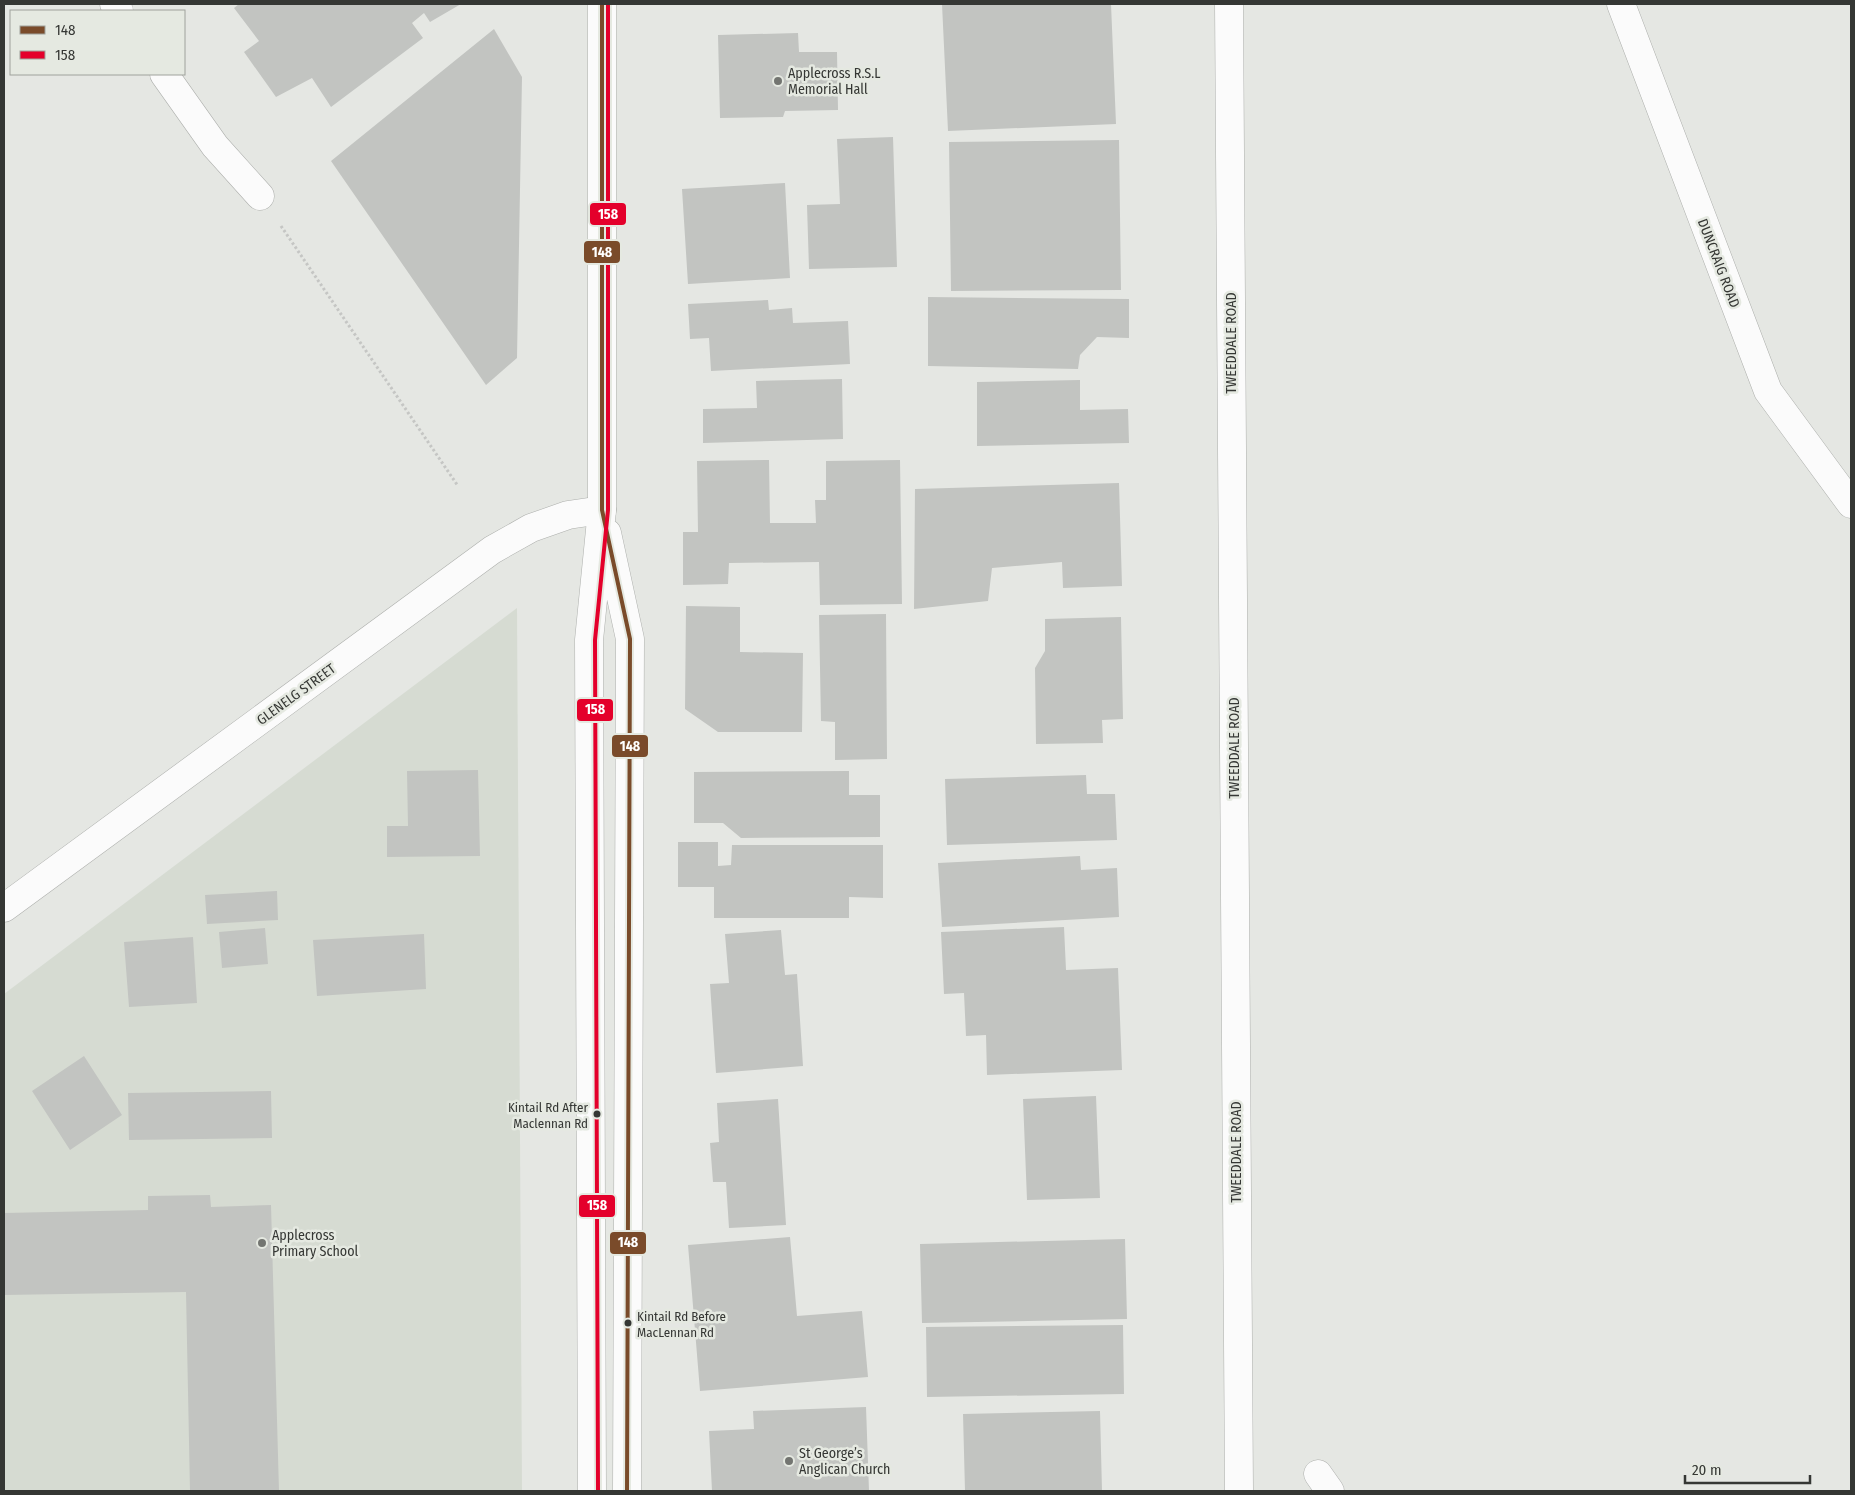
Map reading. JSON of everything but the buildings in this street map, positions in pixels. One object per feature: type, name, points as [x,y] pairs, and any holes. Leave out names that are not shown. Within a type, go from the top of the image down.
[{"type":"street","points":[[592,1491],[589,640],[602,510],[602,4]]},
{"type":"street","name":"TWEEDDALE ROAD","points":[[1229,4],[1239,1491]]},
{"type":"street","name":"DUNCRAIG ROAD","points":[[1621,4],[1768,391],[1851,504]]},
{"type":"street","points":[[165,75],[215,146],[260,196]]},
{"type":"street","points":[[602,510],[630,639],[627,1491]]},
{"type":"street","name":"GLENELG STREET","points":[[4,908],[492,550],[531,528],[568,515],[602,510]]},
{"type":"path","points":[[260,196],[458,486]]},
{"type":"shaded area","name":"Applecross Primary School","points":[[517,608],[522,1491],[4,1491],[4,994]]},
{"type":"transit line","name":"148","points":[[602,4],[602,510],[630,639],[627,1491]]},
{"type":"transit line","name":"158","points":[[598,1491],[595,640],[608,510],[608,4]]},
{"type":"place","name":"Applecross R.S.L Memorial Hall","points":[[778,81]]},
{"type":"place","name":"Kintail Rd After Maclennan Rd","points":[[597,1114]]},
{"type":"place","name":"Applecross Primary School","points":[[262,1243]]},
{"type":"place","name":"Kintail Rd Before MacLennan Rd","points":[[628,1323]]},
{"type":"place","name":"St George’s Anglican Church","points":[[789,1461]]}]
